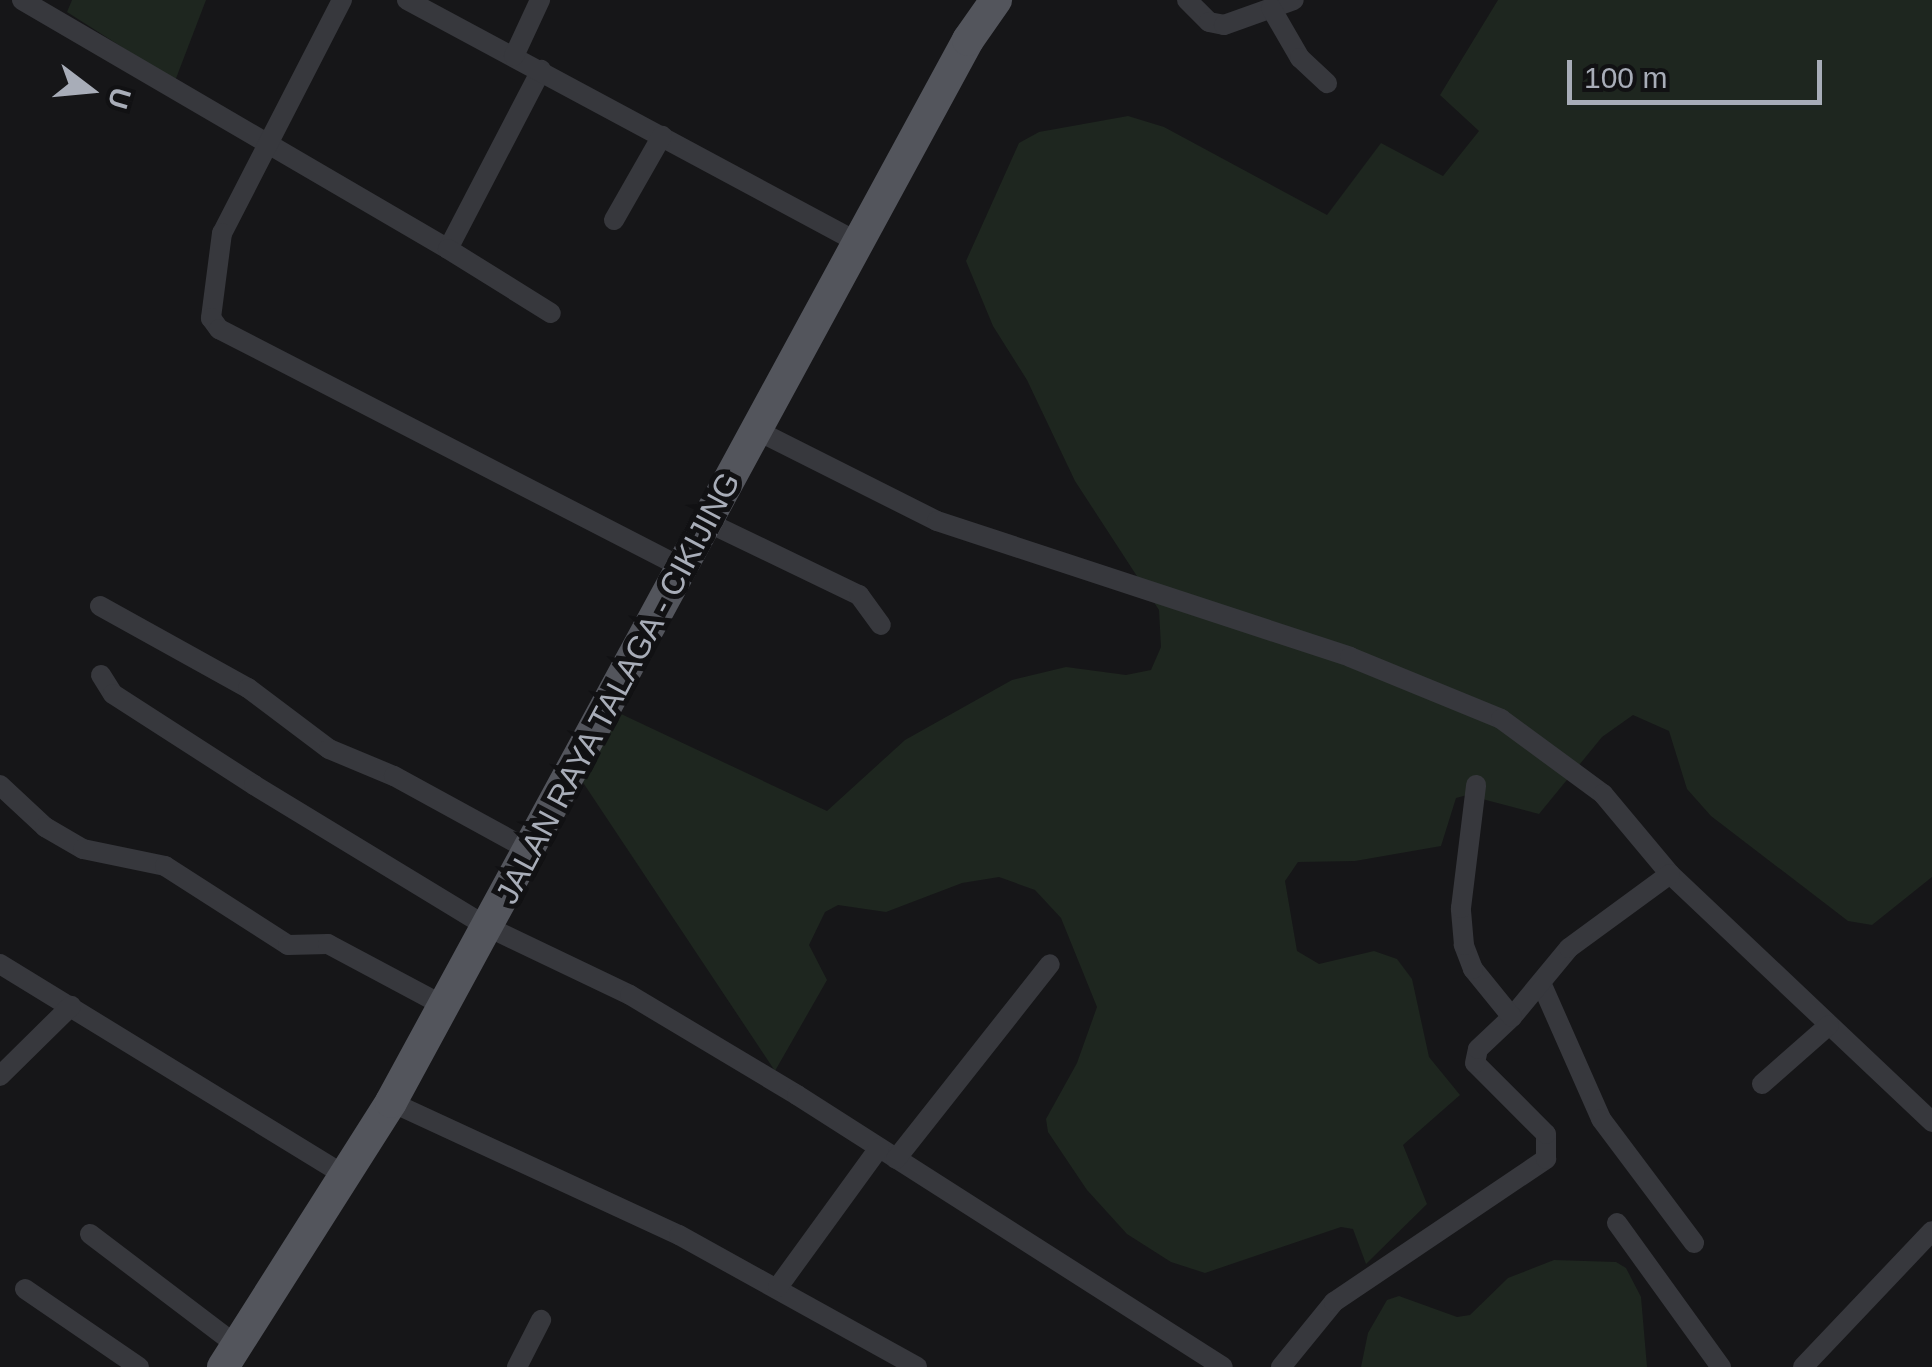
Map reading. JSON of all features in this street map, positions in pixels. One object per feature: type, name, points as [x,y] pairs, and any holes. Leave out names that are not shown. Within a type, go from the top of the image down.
[{"type":"main road","name":"JALAN RAYA TALAGA - CIKIJING","points":[[230,1356],[348,1178],[531,851],[705,521],[758,431],[968,40],[996,0]]},
{"type":"street","points":[[22,0],[552,313]]},
{"type":"street","points":[[342,0],[222,232],[208,303],[219,330],[681,566]]},
{"type":"street","points":[[407,0],[859,243]]},
{"type":"street","points":[[514,56],[540,0]]},
{"type":"street","points":[[1187,0],[1218,25],[1294,0]]},
{"type":"street","points":[[1271,8],[1300,58],[1326,82]]},
{"type":"street","points":[[448,249],[541,70]]},
{"type":"street","points":[[614,220],[662,136]]},
{"type":"street","points":[[758,431],[937,521],[1350,656],[1501,719],[1603,794],[1670,874],[1932,1122]]},
{"type":"street","points":[[705,521],[844,586],[881,625]]},
{"type":"street","points":[[100,606],[248,688],[328,750],[394,776],[531,851]]},
{"type":"street","points":[[101,676],[113,694],[488,927],[630,996],[1223,1367]]},
{"type":"street","points":[[0,785],[30,815],[83,849],[165,866],[288,944],[328,944],[444,1006]]},
{"type":"street","points":[[1476,785],[1461,908],[1464,944],[1473,970],[1512,1017]]},
{"type":"street","points":[[1281,1367],[1334,1302],[1546,1159],[1546,1134],[1475,1063],[1478,1049],[1542,985],[1569,948],[1670,874]]},
{"type":"street","points":[[0,964],[348,1178]]},
{"type":"street","points":[[778,1287],[1050,964]]},
{"type":"street","points":[[1542,985],[1600,1118],[1694,1244]]},
{"type":"street","points":[[0,1076],[71,1006]]},
{"type":"street","points":[[1762,1084],[1828,1025]]},
{"type":"street","points":[[390,1102],[778,1287],[917,1367]]},
{"type":"street","points":[[1617,1222],[1721,1367]]},
{"type":"street","points":[[1803,1367],[1932,1231]]},
{"type":"street","points":[[90,1234],[230,1356]]},
{"type":"street","points":[[25,1290],[139,1367]]},
{"type":"street","points":[[517,1367],[541,1320]]},
{"type":"shaded area","points":[[72,0],[206,0],[175,81],[67,12]]},
{"type":"shaded area","points":[[1498,0],[1932,0],[1932,877],[1872,925],[1848,921],[1711,816],[1687,789],[1669,731],[1633,715],[1602,737],[1539,814],[1467,795],[1456,798],[1441,846],[1355,861],[1298,862],[1285,881],[1297,951],[1319,964],[1374,951],[1397,959],[1412,979],[1429,1057],[1460,1095],[1403,1145],[1427,1204],[1366,1264],[1353,1229],[1341,1227],[1205,1273],[1171,1262],[1127,1234],[1087,1190],[1048,1132],[1046,1119],[1077,1063],[1097,1007],[1061,918],[1035,890],[999,877],[962,883],[886,912],[838,905],[825,912],[809,945],[827,980],[775,1071],[578,775],[619,713],[827,811],[905,740],[1012,680],[1066,667],[1126,675],[1151,670],[1161,647],[1159,610],[1075,481],[1027,380],[993,326],[966,261],[1019,143],[1039,132],[1128,116],[1164,127],[1327,215],[1381,143],[1443,176],[1479,131],[1440,95]]},
{"type":"shaded area","points":[[1554,1260],[1616,1262],[1626,1268],[1641,1297],[1647,1367],[1361,1367],[1368,1333],[1387,1300],[1399,1296],[1457,1317],[1470,1315],[1508,1278]]}]
